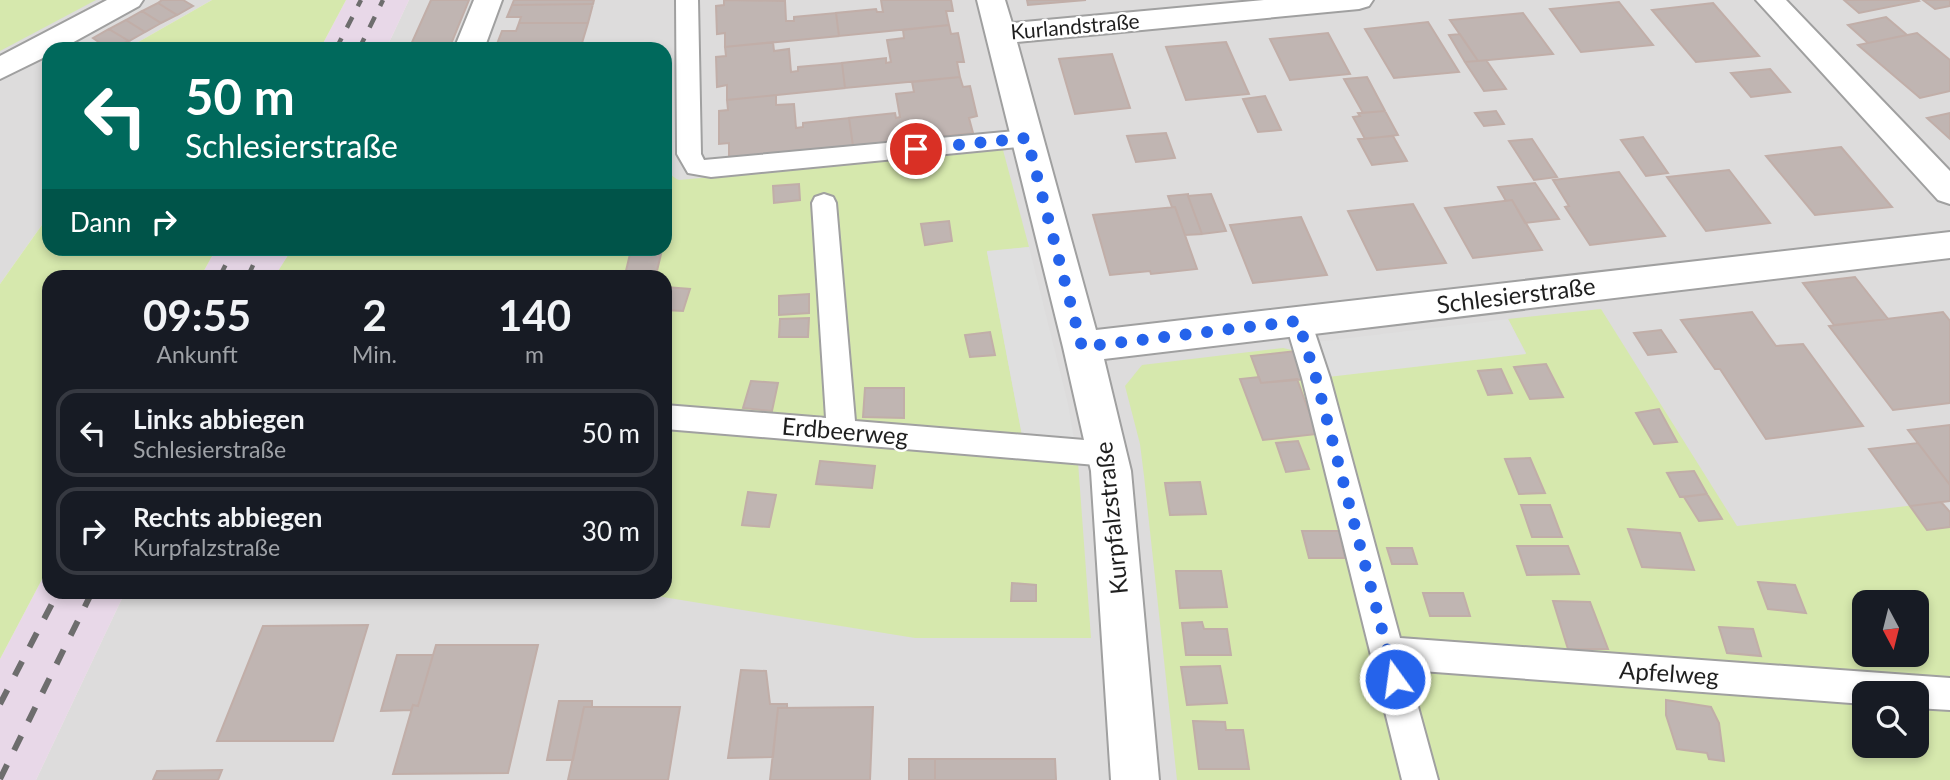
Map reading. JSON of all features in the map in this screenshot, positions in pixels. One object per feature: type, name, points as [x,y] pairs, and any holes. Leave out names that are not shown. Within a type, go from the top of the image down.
[{"type":"street","points":[[50,42],[129,0]]},
{"type":"street","points":[[472,42],[488,0]]},
{"type":"street","name":"Kurlandstraße","points":[[995,17],[1359,0]]},
{"type":"street","points":[[1770,0],[1950,192]]},
{"type":"street","name":"Kurpfalzstraße","points":[[995,17],[1108,454],[1114,496],[1135,780]]},
{"type":"street","points":[[0,69],[42,47]]},
{"type":"street","name":"Schlesierstraße","points":[[1082,347],[1950,245]]},
{"type":"lane","points":[[687,0],[689,154],[690,161],[697,168],[1027,138]]},
{"type":"lane","points":[[824,203],[841,431]]},
{"type":"lane","points":[[1298,321],[1316,378],[1420,780]]},
{"type":"lane","name":"Erdbeerweg","points":[[672,418],[1108,454]]},
{"type":"lane","name":"Apfelweg","points":[[1388,653],[1950,694]]},
{"type":"shaded area","points":[[0,0],[212,0],[138,42],[42,42],[42,225],[0,284]]},
{"type":"shaded area","points":[[346,0],[409,0],[389,42],[324,42]]},
{"type":"shaded area","points":[[409,0],[1950,0],[1950,780],[36,780],[122,599],[672,599],[672,270],[279,270],[288,256],[672,256],[672,42],[389,42]]},
{"type":"shaded area","points":[[1029,247],[1068,404],[1074,439],[1022,435],[987,251]]},
{"type":"shaded area","points":[[212,256],[288,256],[279,270],[204,270]]},
{"type":"shaded area","points":[[1508,319],[1526,354],[1328,377],[1316,342]]},
{"type":"shaded area","points":[[42,579],[42,599],[122,599],[36,780],[0,780],[0,659]]},
{"type":"green space","points":[[0,0],[96,0],[0,51]]},
{"type":"green space","points":[[212,0],[346,0],[324,42],[138,42]]},
{"type":"green space","points":[[1003,150],[1029,247],[987,252],[1024,446],[1078,462],[1091,638],[915,638],[672,599],[672,270],[279,270],[288,256],[672,256],[672,175],[679,180]]},
{"type":"green space","points":[[42,225],[42,256],[212,256],[204,270],[42,270],[42,579],[0,659],[0,284]]},
{"type":"green space","points":[[1601,309],[1737,526],[1941,502],[1950,512],[1950,780],[1177,780],[1140,444],[1125,386],[1142,365],[1283,348],[1296,351],[1526,353],[1508,319]]},
{"type":"building","points":[[162,0],[183,0],[193,6],[177,15],[158,3]]},
{"type":"building","points":[[431,0],[469,0],[452,42],[412,42]]},
{"type":"building","points":[[514,0],[594,0],[593,4],[512,5]]},
{"type":"building","points":[[724,0],[785,1],[786,21],[794,21],[794,17],[836,13],[839,36],[725,47],[725,33],[717,34],[716,6],[724,5]]},
{"type":"building","points":[[881,0],[951,0],[953,11],[946,11],[949,25],[839,36],[836,13],[876,9],[877,12],[883,12]]},
{"type":"building","points":[[1027,0],[1086,0],[1028,5]]},
{"type":"building","points":[[1844,0],[1918,0],[1919,1],[1859,13]]},
{"type":"building","points":[[1923,0],[1950,0],[1950,6],[1935,9]]},
{"type":"building","points":[[1619,2],[1653,45],[1581,52],[1550,9]]},
{"type":"building","points":[[158,3],[177,15],[161,23],[142,11]]},
{"type":"building","points":[[1713,3],[1759,56],[1696,62],[1652,10]]},
{"type":"building","points":[[593,4],[588,23],[519,23],[521,17],[507,17],[512,5]]},
{"type":"building","points":[[142,11],[161,23],[145,32],[126,20]]},
{"type":"building","points":[[1523,13],[1553,54],[1478,61],[1450,20]]},
{"type":"building","points":[[1886,17],[1907,35],[1868,43],[1848,25]]},
{"type":"building","points":[[126,20],[145,32],[129,41],[109,29]]},
{"type":"building","points":[[1428,22],[1459,72],[1394,78],[1365,29]]},
{"type":"building","points":[[519,23],[588,23],[582,42],[498,42],[502,31],[516,31]]},
{"type":"building","points":[[949,25],[951,34],[958,33],[964,62],[957,62],[960,77],[845,88],[842,63],[886,58],[886,63],[891,62],[887,40],[904,38],[903,30]]},
{"type":"building","points":[[109,29],[129,41],[99,42],[93,38]]},
{"type":"building","points":[[1328,33],[1350,74],[1290,80],[1270,39]]},
{"type":"building","points":[[1917,33],[1950,60],[1950,91],[1920,98],[1858,45]]},
{"type":"building","points":[[1460,34],[1478,61],[1465,62],[1449,35]]},
{"type":"building","points":[[773,42],[774,51],[789,49],[791,72],[798,71],[798,67],[842,63],[845,88],[727,100],[727,85],[717,87],[716,57],[726,56],[725,47]]},
{"type":"building","points":[[1226,42],[1249,94],[1186,100],[1166,47]]},
{"type":"building","points":[[1112,54],[1130,108],[1075,114],[1059,59]]},
{"type":"building","points":[[1486,60],[1506,89],[1484,91],[1465,62]]},
{"type":"building","points":[[1770,69],[1790,92],[1751,97],[1731,73]]},
{"type":"building","points":[[960,77],[963,87],[970,86],[977,116],[969,118],[973,133],[853,146],[849,118],[895,113],[896,118],[900,117],[896,94],[914,92],[912,82]]},
{"type":"building","points":[[1367,77],[1385,111],[1363,113],[1344,79]]},
{"type":"building","points":[[776,95],[776,105],[794,104],[796,128],[803,127],[803,123],[849,118],[853,146],[729,159],[729,143],[719,144],[719,111],[728,110],[727,100]]},
{"type":"building","points":[[1265,96],[1281,130],[1258,132],[1243,99]]},
{"type":"building","points":[[1385,111],[1398,135],[1365,139],[1353,117],[1360,116],[1358,113]]},
{"type":"building","points":[[1496,111],[1504,124],[1484,126],[1475,113]]},
{"type":"building","points":[[1950,113],[1950,139],[1927,118]]},
{"type":"building","points":[[1166,133],[1175,158],[1136,162],[1127,136]]},
{"type":"building","points":[[1393,136],[1407,161],[1372,165],[1358,139]]},
{"type":"building","points":[[1643,137],[1668,173],[1646,176],[1621,140]]},
{"type":"building","points":[[1532,139],[1557,177],[1534,180],[1509,141]]},
{"type":"building","points":[[1841,147],[1892,207],[1815,215],[1766,156]]},
{"type":"building","points":[[1729,170],[1770,223],[1706,231],[1667,177]]},
{"type":"building","points":[[1619,172],[1665,236],[1590,245],[1565,207],[1569,206],[1553,180]]},
{"type":"building","points":[[1535,183],[1559,219],[1525,223],[1512,200],[1506,201],[1498,187]]},
{"type":"building","points":[[799,184],[800,200],[774,203],[773,186]]},
{"type":"building","points":[[1188,194],[1202,234],[1185,235],[1168,196]]},
{"type":"building","points":[[1211,194],[1226,231],[1202,234],[1188,196]]},
{"type":"building","points":[[1512,200],[1542,250],[1473,258],[1445,208]]},
{"type":"building","points":[[1413,204],[1446,263],[1377,270],[1348,211]]},
{"type":"building","points":[[1175,207],[1197,269],[1110,275],[1093,215]]},
{"type":"building","points":[[1301,217],[1327,275],[1253,283],[1230,225]]},
{"type":"building","points":[[949,221],[952,241],[925,245],[921,224]]},
{"type":"building","points":[[630,256],[661,256],[657,270],[626,270]]},
{"type":"building","points":[[1855,277],[1888,319],[1834,325],[1803,283]]},
{"type":"building","points":[[672,288],[690,289],[683,311],[672,310]]},
{"type":"building","points":[[809,294],[809,313],[779,315],[779,296]]},
{"type":"building","points":[[1752,312],[1776,346],[1803,344],[1863,426],[1766,439],[1720,369],[1715,369],[1681,320]]},
{"type":"building","points":[[1943,312],[1950,321],[1950,403],[1893,410],[1829,326]]},
{"type":"building","points":[[809,318],[808,337],[779,337],[780,319]]},
{"type":"building","points":[[1661,330],[1676,352],[1648,355],[1634,333]]},
{"type":"building","points":[[990,332],[995,355],[970,357],[965,335]]},
{"type":"building","points":[[1296,351],[1307,379],[1261,383],[1251,356]]},
{"type":"building","points":[[1546,364],[1563,397],[1530,399],[1514,367]]},
{"type":"building","points":[[1501,369],[1512,393],[1488,395],[1478,371]]},
{"type":"building","points":[[1259,377],[1261,383],[1297,379],[1317,434],[1263,440],[1240,379]]},
{"type":"building","points":[[751,381],[778,383],[772,411],[743,408]]},
{"type":"building","points":[[865,388],[904,388],[904,418],[863,417]]},
{"type":"building","points":[[1659,409],[1677,442],[1654,444],[1636,413]]},
{"type":"building","points":[[1950,425],[1950,485],[1908,430]]},
{"type":"building","points":[[1298,441],[1309,469],[1286,472],[1276,443]]},
{"type":"building","points":[[1918,443],[1950,485],[1950,501],[1910,506],[1869,449]]},
{"type":"building","points":[[1530,458],[1545,493],[1519,494],[1505,459]]},
{"type":"building","points":[[820,461],[875,466],[872,488],[816,484]]},
{"type":"building","points":[[1694,471],[1707,494],[1680,497],[1667,473]]},
{"type":"building","points":[[1200,482],[1206,514],[1170,515],[1165,483]]},
{"type":"building","points":[[748,492],[776,495],[769,527],[742,525]]},
{"type":"building","points":[[1707,494],[1722,519],[1699,521],[1684,497]]},
{"type":"building","points":[[1941,502],[1950,512],[1950,527],[1927,530],[1910,506]]},
{"type":"building","points":[[1521,505],[1550,505],[1562,537],[1532,537]]},
{"type":"building","points":[[1628,529],[1680,533],[1694,570],[1642,567]]},
{"type":"building","points":[[1302,531],[1339,531],[1345,558],[1309,558]]},
{"type":"building","points":[[1517,546],[1568,546],[1579,574],[1527,575]]},
{"type":"building","points":[[1387,548],[1412,548],[1417,564],[1392,564]]},
{"type":"building","points":[[1176,571],[1221,571],[1227,607],[1180,608]]},
{"type":"building","points":[[1758,582],[1795,585],[1806,613],[1768,609]]},
{"type":"building","points":[[1012,583],[1036,585],[1036,601],[1011,601]]},
{"type":"building","points":[[1423,593],[1463,593],[1470,616],[1430,616]]},
{"type":"building","points":[[1553,601],[1590,602],[1608,649],[1568,649]]},
{"type":"building","points":[[1202,622],[1204,629],[1227,629],[1231,655],[1186,655],[1182,623]]},
{"type":"building","points":[[368,625],[333,741],[217,741],[263,626]]},
{"type":"building","points":[[1719,627],[1753,629],[1761,656],[1727,653]]},
{"type":"building","points":[[436,645],[538,645],[508,773],[393,774],[413,705],[418,706]]},
{"type":"building","points":[[397,655],[433,655],[418,706],[413,705],[411,710],[381,711]]},
{"type":"building","points":[[1220,666],[1227,703],[1187,705],[1181,667]]},
{"type":"building","points":[[741,670],[766,671],[770,704],[787,704],[787,708],[778,708],[773,757],[728,758]]},
{"type":"building","points":[[1666,700],[1711,707],[1719,723],[1724,761],[1709,759],[1707,753],[1677,749],[1666,715]]},
{"type":"building","points":[[559,701],[592,701],[592,707],[584,707],[573,760],[547,760]]},
{"type":"building","points":[[584,707],[680,707],[668,780],[568,780]]},
{"type":"building","points":[[873,707],[870,780],[770,780],[778,708]]},
{"type":"building","points":[[1193,721],[1225,722],[1226,730],[1243,730],[1249,769],[1199,769]]},
{"type":"building","points":[[909,759],[935,759],[935,780],[909,780]]},
{"type":"building","points":[[935,759],[1055,759],[1056,780],[935,780]]},
{"type":"building","points":[[222,770],[218,780],[153,780],[157,771]]},
{"type":"railway","points":[[340,42],[361,0]]},
{"type":"railway","points":[[362,42],[383,0]]},
{"type":"railway","points":[[223,270],[230,256]]},
{"type":"railway","points":[[251,270],[257,256]]},
{"type":"railway","points":[[0,704],[54,599]]},
{"type":"railway","points":[[0,779],[89,599]]},
{"type":"route","points":[[916,149],[1027,138],[1082,347],[1298,321],[1316,378],[1395,679]]}]
